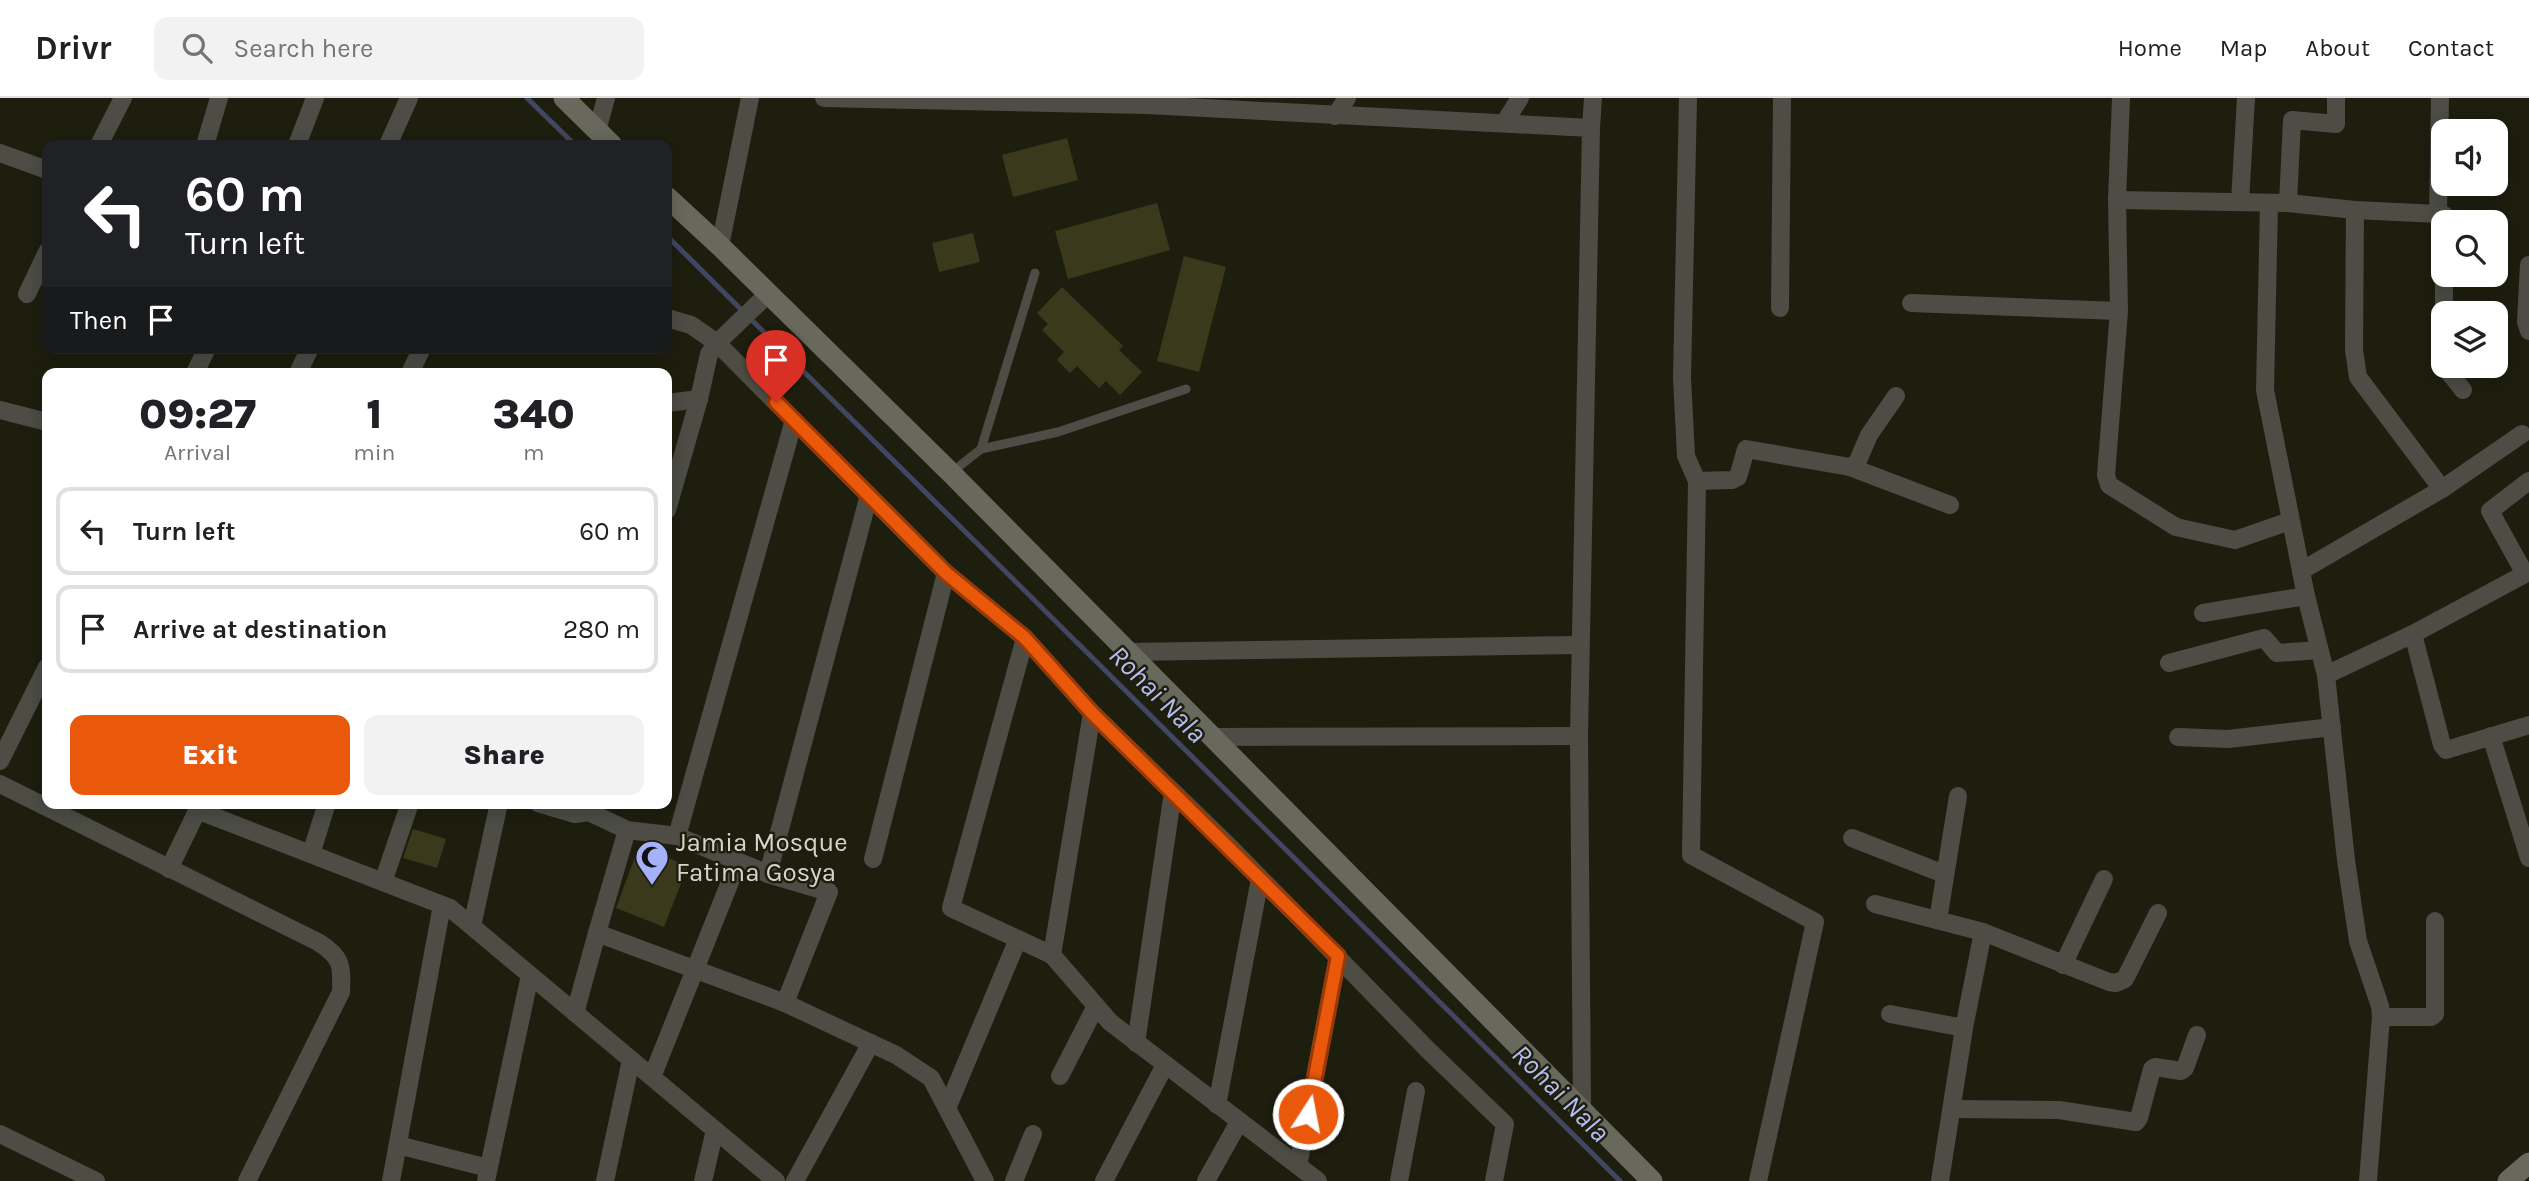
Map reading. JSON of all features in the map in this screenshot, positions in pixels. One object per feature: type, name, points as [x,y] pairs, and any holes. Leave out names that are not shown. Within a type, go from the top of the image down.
[{"type":"street","points":[[101,140],[122,98]]},
{"type":"street","points":[[206,140],[219,98]]},
{"type":"street","points":[[299,140],[315,98]]},
{"type":"street","points":[[390,140],[409,98]]},
{"type":"street","points":[[564,98],[605,138]]},
{"type":"street","points":[[605,138],[606,98]]},
{"type":"street","points":[[720,246],[750,98]]},
{"type":"street","points":[[824,98],[1150,102],[1335,116],[1591,128]]},
{"type":"street","points":[[1335,116],[1346,98]]},
{"type":"street","points":[[1504,123],[1520,98]]},
{"type":"street","points":[[1582,1108],[1580,645],[1593,98]]},
{"type":"street","points":[[1688,98],[1682,379],[1686,456],[1697,481],[1691,855],[1815,922],[1758,1181]]},
{"type":"street","points":[[1780,308],[1782,98]]},
{"type":"street","points":[[2121,98],[2117,200],[2119,311],[2106,475],[2109,485],[2176,527],[2235,540],[2290,521]]},
{"type":"street","points":[[2240,202],[2246,98]]},
{"type":"street","points":[[2288,204],[2291,120],[2336,124],[2336,98]]},
{"type":"street","points":[[2440,98],[2442,210]]},
{"type":"street","points":[[0,153],[42,168]]},
{"type":"street","points":[[2117,200],[2288,204],[2431,217]]},
{"type":"street","points":[[672,202],[720,246],[766,296],[951,473],[1652,1181]]},
{"type":"street","points":[[2269,203],[2265,390],[2306,596],[2326,675],[2346,860],[2358,941],[2380,1006],[2368,1181]]},
{"type":"street","points":[[2356,210],[2354,350],[2358,377],[2442,489]]},
{"type":"street","points":[[27,294],[42,262]]},
{"type":"street","points":[[2529,265],[2526,322],[2529,331]]},
{"type":"street","points":[[672,493],[709,354],[766,296]]},
{"type":"street","points":[[1911,303],[2119,311]]},
{"type":"street","points":[[672,319],[691,325],[720,341],[946,573],[1025,638],[1092,713],[1505,1124],[1494,1181]]},
{"type":"street","points":[[2454,378],[2463,390]]},
{"type":"street","points":[[1850,467],[1857,463],[1868,435],[1896,396]]},
{"type":"street","points":[[672,402],[699,399]]},
{"type":"street","points":[[0,410],[42,421]]},
{"type":"street","points":[[677,835],[794,419]]},
{"type":"street","points":[[2301,571],[2442,489],[2522,434]]},
{"type":"street","points":[[1697,481],[1732,480],[1738,477],[1746,449],[1850,467],[1950,505]]},
{"type":"street","points":[[2326,675],[2413,634],[2525,574],[2490,511],[2529,481]]},
{"type":"street","points":[[768,874],[869,495]]},
{"type":"street","points":[[873,859],[946,573]]},
{"type":"street","points":[[2203,613],[2306,596]]},
{"type":"street","points":[[2413,634],[2442,745],[2446,750],[2529,725]]},
{"type":"street","points":[[1025,638],[951,908],[1052,955],[1110,1023],[1318,1181]]},
{"type":"street","points":[[2169,663],[2264,638],[2277,653],[2319,650]]},
{"type":"street","points":[[1128,652],[1580,645]]},
{"type":"street","points":[[0,761],[42,677]]},
{"type":"street","points":[[1052,955],[1092,713]]},
{"type":"street","points":[[2178,737],[2228,739],[2332,727]]},
{"type":"street","points":[[2491,736],[2529,858]]},
{"type":"street","points":[[1213,737],[1579,737]]},
{"type":"street","points":[[0,785],[42,800]]},
{"type":"street","points":[[1136,1043],[1173,792]]},
{"type":"street","points":[[1938,920],[1958,796]]},
{"type":"street","points":[[169,869],[198,809]]},
{"type":"street","points":[[204,809],[450,908],[776,1181]]},
{"type":"street","points":[[311,854],[325,809]]},
{"type":"street","points":[[383,882],[408,809]]},
{"type":"street","points":[[472,926],[498,809]]},
{"type":"street","points":[[558,809],[575,814],[588,809]]},
{"type":"street","points":[[592,809],[627,830],[677,835],[768,874],[829,892],[785,1003]]},
{"type":"street","points":[[71,810],[169,869],[318,942],[334,953],[342,968],[341,992],[247,1181]]},
{"type":"street","points":[[575,1013],[627,830]]},
{"type":"street","points":[[1852,838],[1944,874]]},
{"type":"street","points":[[652,1077],[738,862]]},
{"type":"street","points":[[2063,965],[2104,878]]},
{"type":"street","points":[[1217,1105],[1259,879]]},
{"type":"street","points":[[1875,904],[1983,932],[2063,965],[2116,983],[2125,979],[2158,913]]},
{"type":"street","points":[[391,1181],[442,905]]},
{"type":"street","points":[[2381,1017],[2431,1017],[2435,1014],[2435,921]]},
{"type":"street","points":[[1940,1181],[1964,1028],[1983,932]]},
{"type":"street","points":[[597,933],[785,1003],[896,1055],[931,1078],[985,1181]]},
{"type":"street","points":[[948,1106],[1017,939]]},
{"type":"street","points":[[1298,1166],[1338,956]]},
{"type":"street","points":[[398,1145],[487,1174],[530,975]]},
{"type":"street","points":[[1060,1076],[1096,1006]]},
{"type":"street","points":[[1890,1014],[1964,1028]]},
{"type":"street","points":[[1952,1109],[2059,1110],[2136,1122],[2140,1118],[2152,1069],[2155,1067],[2181,1071],[2185,1068],[2197,1035]]},
{"type":"street","points":[[795,1181],[871,1043]]},
{"type":"street","points":[[605,1181],[631,1060]]},
{"type":"street","points":[[1104,1181],[1165,1065]]},
{"type":"street","points":[[1399,1181],[1416,1091]]},
{"type":"street","points":[[1206,1181],[1239,1122]]},
{"type":"street","points":[[703,1181],[715,1130]]},
{"type":"street","points":[[0,1134],[96,1181]]},
{"type":"street","points":[[1014,1181],[1033,1134]]},
{"type":"street","points":[[2508,1181],[2529,1163]]},
{"type":"lane","points":[[981,449],[1035,274]]},
{"type":"lane","points":[[951,473],[981,449],[1058,432],[1186,389]]},
{"type":"building","points":[[1067,138],[1078,180],[1013,197],[1002,155]]},
{"type":"building","points":[[1157,203],[1170,250],[1068,279],[1055,231]]},
{"type":"building","points":[[973,233],[980,262],[939,272],[932,243]]},
{"type":"building","points":[[1184,256],[1226,267],[1199,372],[1157,361]]},
{"type":"building","points":[[1062,287],[1123,346],[1119,350],[1142,372],[1120,395],[1106,381],[1099,388],[1077,366],[1070,373],[1057,360],[1064,352],[1042,330],[1048,324],[1037,313]]},
{"type":"building","points":[[413,829],[446,839],[437,868],[403,858]]},
{"type":"building","name":"Jamia Mosque Fatima Gosya","points":[[639,846],[688,866],[664,927],[616,908]]},
{"type":"waterway","name":"Rohai Nala","points":[[527,98],[570,140]]},
{"type":"waterway","name":"Rohai Nala","points":[[672,241],[1620,1181]]},
{"type":"place","name":"Jamia Mosque Fatima Gosya","points":[[652,887]]},
{"type":"route","points":[[776,402],[946,573],[1025,638],[1092,713],[1338,956],[1308,1114]]}]
